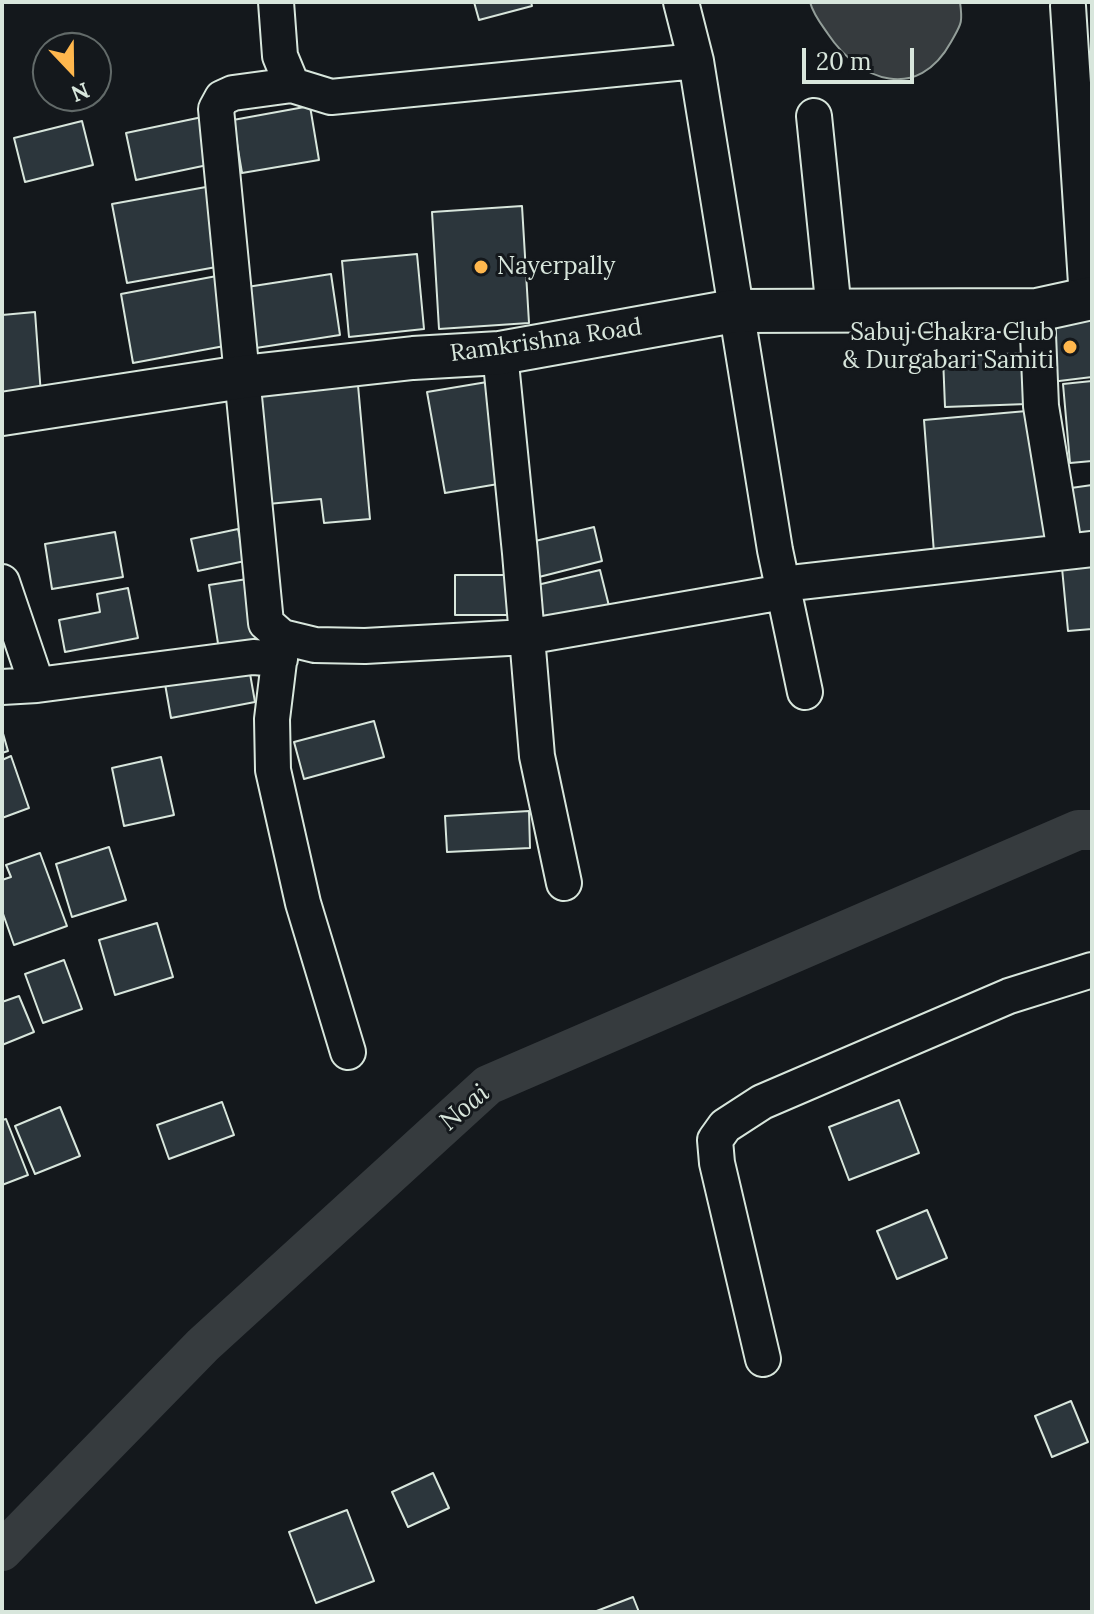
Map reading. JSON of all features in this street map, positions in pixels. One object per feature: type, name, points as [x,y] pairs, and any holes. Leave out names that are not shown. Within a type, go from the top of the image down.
[{"type":"street","points":[[276,2],[280,56],[292,85]]},
{"type":"street","points":[[681,2],[696,61],[734,311],[783,588],[805,692]]},
{"type":"street","points":[[1074,4],[1090,298]]},
{"type":"street","points":[[348,1052],[303,903],[273,770],[272,719],[281,648],[266,623],[216,109],[222,98],[233,93],[292,85],[331,97],[696,61]]},
{"type":"street","points":[[814,116],[834,311]]},
{"type":"street","name":"Ramkrishna Road","points":[[2,414],[242,377],[413,358],[500,353],[734,311],[1037,310],[1090,298]]},
{"type":"street","points":[[2,687],[253,657],[281,648],[526,637],[783,588],[1079,551],[1041,406],[1037,310]]},
{"type":"street","points":[[500,353],[537,756],[564,883]]},
{"type":"street","points":[[2,582],[37,685]]},
{"type":"street","points":[[763,1359],[717,1163],[715,1140],[725,1126],[762,1102],[1009,996],[1092,970]]},
{"type":"shaded area","points":[[810,2],[960,2],[961,20],[938,61],[922,73],[906,78],[889,78],[856,64],[841,51]]},
{"type":"building","points":[[474,2],[531,2],[532,6],[479,20]]},
{"type":"building","points":[[310,106],[319,160],[242,173],[233,120]]},
{"type":"building","points":[[207,116],[217,163],[136,180],[126,133]]},
{"type":"building","points":[[82,121],[93,165],[25,182],[14,138]]},
{"type":"building","points":[[206,187],[222,266],[127,283],[112,204]]},
{"type":"building","name":"Nayerpally","points":[[522,206],[529,323],[439,329],[432,212]]},
{"type":"building","points":[[417,254],[424,329],[349,337],[342,261]]},
{"type":"building","points":[[331,274],[340,335],[256,348],[247,287]]},
{"type":"building","points":[[222,275],[235,344],[133,363],[121,294]]},
{"type":"building","name":"Sabuj Chakra Club & Durgabari Samiti","points":[[1092,311],[1092,377],[1051,382],[1046,317]]},
{"type":"building","points":[[35,312],[41,395],[2,399],[2,315]]},
{"type":"building","points":[[1025,353],[1027,404],[945,407],[943,357]]},
{"type":"building","points":[[357,374],[370,519],[324,523],[321,499],[268,504],[257,384]]},
{"type":"building","points":[[1092,381],[1092,461],[1070,463],[1063,384]]},
{"type":"building","points":[[487,382],[504,483],[445,493],[427,392]]},
{"type":"building","points":[[1038,410],[1049,544],[934,553],[924,420]]},
{"type":"building","points":[[1092,485],[1092,549],[1065,552],[1057,490]]},
{"type":"building","points":[[594,527],[602,561],[539,577],[531,542]]},
{"type":"building","points":[[238,529],[245,561],[198,571],[191,539]]},
{"type":"building","points":[[115,532],[123,577],[52,589],[45,544]]},
{"type":"building","points":[[1092,565],[1092,629],[1068,631],[1062,568]]},
{"type":"building","points":[[600,570],[609,606],[541,622],[533,586]]},
{"type":"building","points":[[455,575],[510,575],[510,615],[455,615]]},
{"type":"building","points":[[247,579],[257,644],[219,650],[209,585]]},
{"type":"building","points":[[128,588],[138,638],[65,652],[59,620],[100,612],[97,594]]},
{"type":"building","points":[[249,668],[255,702],[171,718],[165,684]]},
{"type":"building","points":[[374,721],[384,757],[304,779],[294,742]]},
{"type":"building","points":[[2,730],[8,751],[2,753]]},
{"type":"building","points":[[11,756],[29,808],[2,818],[2,760]]},
{"type":"building","points":[[161,757],[174,815],[124,826],[112,768]]},
{"type":"building","points":[[529,811],[530,848],[447,852],[445,816]]},
{"type":"building","points":[[109,847],[126,900],[72,917],[56,864]]},
{"type":"building","points":[[40,853],[67,926],[14,945],[2,911],[2,880],[11,877],[6,865]]},
{"type":"building","points":[[157,923],[173,977],[115,995],[99,940]]},
{"type":"building","points":[[64,960],[82,1009],[43,1023],[25,974]]},
{"type":"building","points":[[19,996],[34,1032],[2,1045],[2,1002]]},
{"type":"building","points":[[899,1100],[919,1153],[849,1180],[829,1127]]},
{"type":"building","points":[[222,1102],[234,1135],[169,1159],[157,1125]]},
{"type":"building","points":[[60,1107],[80,1156],[35,1174],[15,1126]]},
{"type":"building","points":[[6,1119],[28,1175],[2,1185],[2,1120]]},
{"type":"building","points":[[927,1210],[947,1258],[897,1279],[877,1231]]},
{"type":"building","points":[[1071,1401],[1088,1442],[1052,1457],[1035,1416]]},
{"type":"building","points":[[433,1473],[449,1508],[408,1527],[392,1492]]},
{"type":"building","points":[[347,1510],[374,1581],[316,1603],[289,1532]]},
{"type":"building","points":[[633,1597],[639,1612],[594,1612]]},
{"type":"waterway","name":"Noai","points":[[2,1551],[203,1345],[488,1085],[1078,830],[1092,830]]},
{"type":"place","name":"Nayerpally","points":[[481,267]]},
{"type":"place","name":"Sabuj Chakra Club & Durgabari Samiti","points":[[1070,347]]}]
